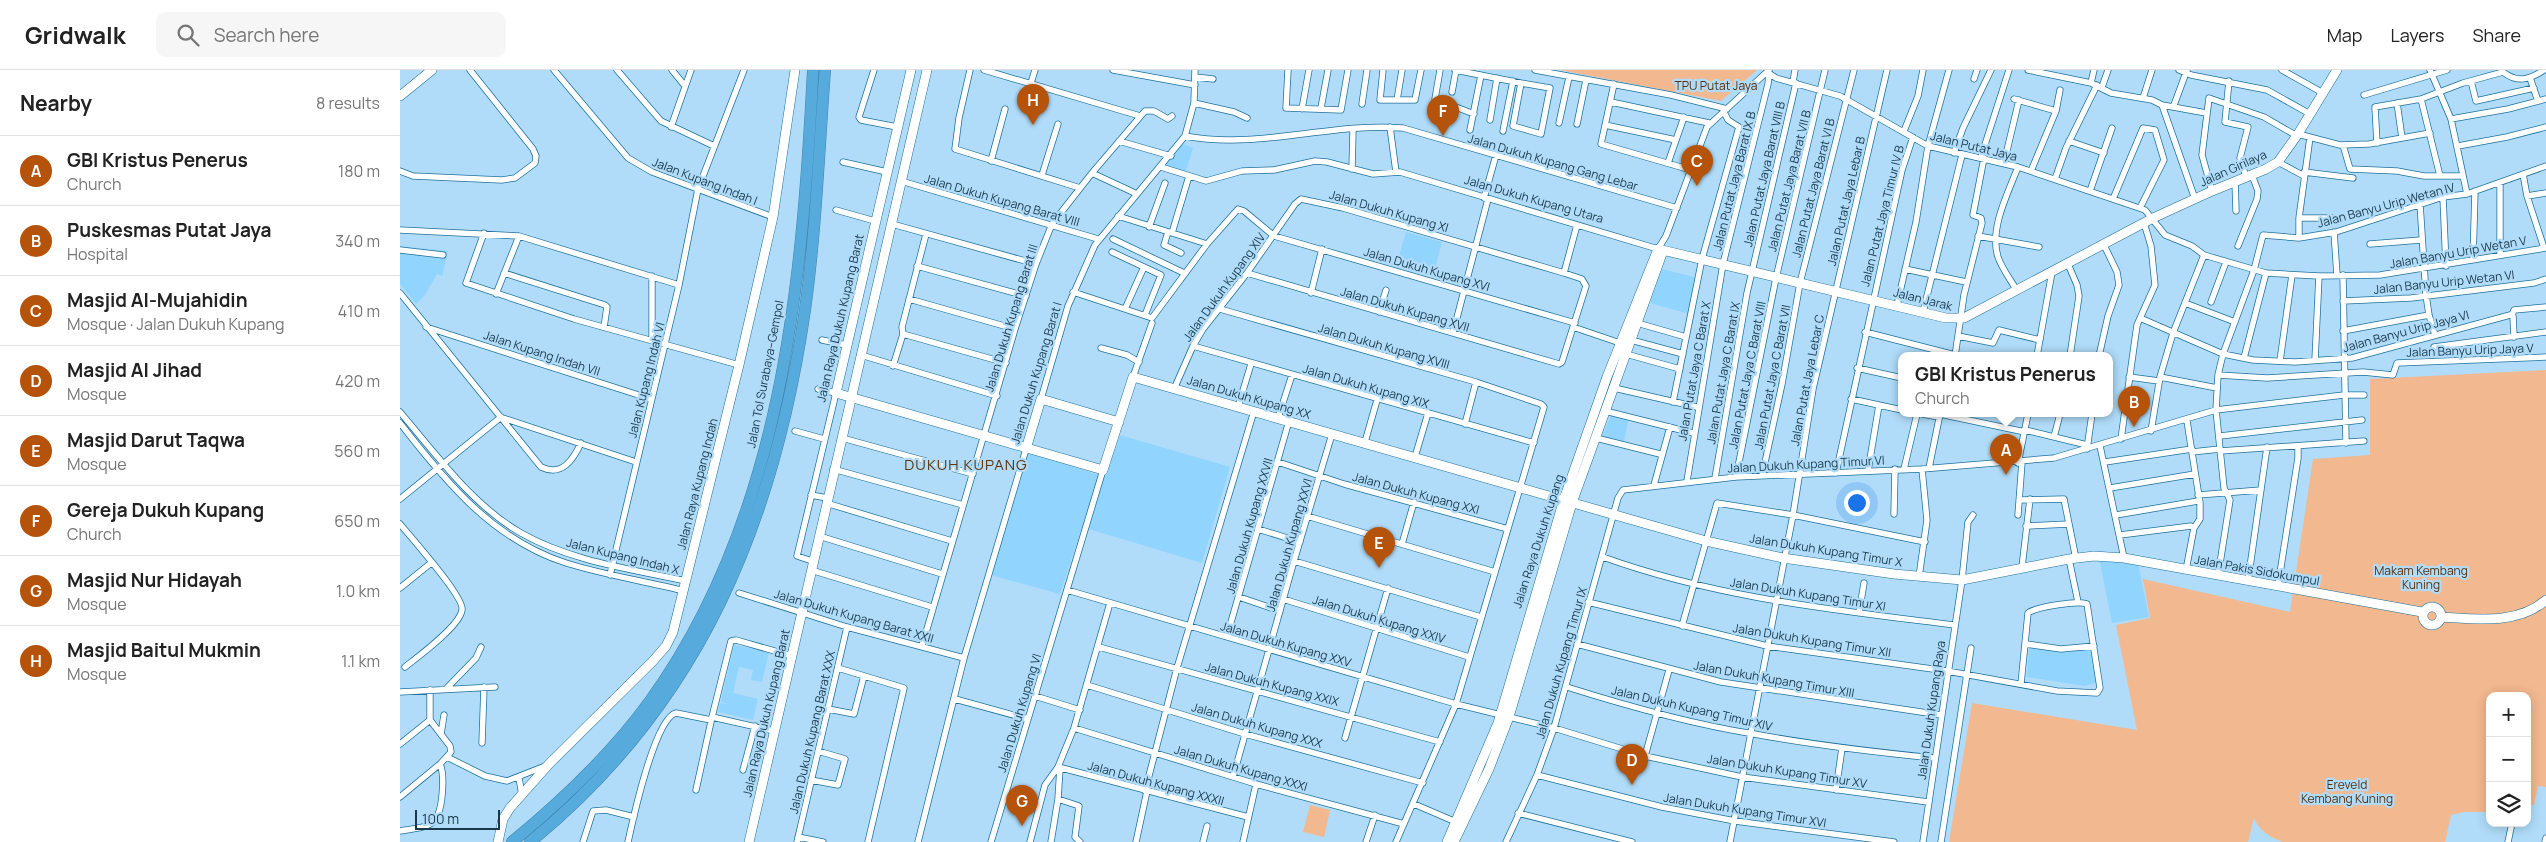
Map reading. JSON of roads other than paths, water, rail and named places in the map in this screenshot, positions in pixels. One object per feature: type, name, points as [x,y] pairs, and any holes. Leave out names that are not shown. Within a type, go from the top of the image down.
[{"type":"highway","name":"Jalan Tol Surabaya–Gempol","points":[[512,842],[582,781],[605,757],[650,701],[693,633],[723,570],[741,526],[770,433],[790,331],[802,226],[813,70]]},
{"type":"highway","name":"Jalan Tol Surabaya–Gempol","points":[[530,842],[596,783],[624,752],[667,697],[706,631],[744,548],[780,435],[804,311],[810,267],[825,70]]},
{"type":"street","points":[[401,94],[432,70]]},
{"type":"street","points":[[400,172],[413,176],[509,180],[535,163],[536,156],[527,142],[470,70]]},
{"type":"street","name":"Jalan Kupang Indah I","points":[[554,70],[628,158],[652,172],[773,217]]},
{"type":"street","points":[[617,70],[655,116],[671,127],[714,146]]},
{"type":"street","points":[[672,70],[685,86]]},
{"type":"street","points":[[671,127],[691,70]]},
{"type":"street","name":"Jalan Kupang Indah VI","points":[[610,575],[679,285],[698,189],[744,70]]},
{"type":"street","name":"Jalan Raya Kupang Indah","points":[[498,842],[503,819],[522,795],[549,764],[666,646],[676,624],[773,217],[795,70]]},
{"type":"street","points":[[874,70],[859,117],[861,120],[897,127]]},
{"type":"street","name":"Jalan Raya Dukuh Kupang Barat","points":[[812,566],[797,556],[911,70]]},
{"type":"street","name":"Jalan Raya Dukuh Kupang Barat","points":[[748,842],[927,70]]},
{"type":"street","points":[[970,70],[954,144],[955,149],[1080,188]]},
{"type":"street","points":[[984,70],[1140,116],[1145,111],[1152,110],[1168,119],[1172,116]]},
{"type":"street","points":[[1032,83],[1035,70]]},
{"type":"street","points":[[1113,70],[1195,85]]},
{"type":"street","points":[[1288,70],[1285,107],[1302,109],[1342,109],[1348,70]]},
{"type":"street","points":[[1302,109],[1309,70]]},
{"type":"street","points":[[1321,108],[1328,70]]},
{"type":"street","points":[[1362,104],[1367,70]]},
{"type":"street","points":[[1383,70],[1379,100],[1416,99],[1420,70]]},
{"type":"street","points":[[1398,100],[1402,70]]},
{"type":"street","points":[[1440,70],[1435,100],[1474,114]]},
{"type":"street","points":[[1452,92],[1456,70],[1522,82],[1550,89],[1541,134],[1513,126],[1522,82]]},
{"type":"street","points":[[1534,70],[1614,84],[1725,110]]},
{"type":"street","name":"Jalan Putat Jaya Barat VIII B","points":[[1751,271],[1795,82],[1796,70]]},
{"type":"street","name":"Jalan Putat Jaya Barat VII B","points":[[1776,278],[1825,70]]},
{"type":"street","name":"Jalan Putat Jaya Barat VI B","points":[[1800,283],[1854,70]]},
{"type":"street","name":"Jalan Putat Jaya Lebar B","points":[[1836,290],[1887,70]]},
{"type":"street","points":[[1904,131],[1918,96],[1924,70]]},
{"type":"street","points":[[1897,305],[1919,208],[1928,146],[1949,70]]},
{"type":"street","points":[[1974,79],[1976,70]]},
{"type":"street","points":[[1954,153],[1963,128],[1991,70]]},
{"type":"street","points":[[1956,352],[1966,282],[1982,219],[1973,215],[1983,158],[2009,70]]},
{"type":"street","points":[[2028,70],[2097,85],[2112,93],[2143,98],[2162,105],[2206,113]]},
{"type":"street","points":[[2094,70],[2097,85]]},
{"type":"street","points":[[2055,179],[2069,141],[2097,85],[2108,70]]},
{"type":"street","points":[[2143,98],[2152,70]]},
{"type":"street","points":[[2179,70],[2267,90],[2310,114]]},
{"type":"street","points":[[2282,70],[2323,94]]},
{"type":"street","name":"Jalan Girilaya","points":[[2154,218],[2212,190],[2249,176],[2278,162],[2298,135],[2337,70]]},
{"type":"street","points":[[2364,95],[2431,72],[2447,70]]},
{"type":"street","points":[[2377,142],[2375,107],[2421,99],[2502,72],[2514,79],[2530,78],[2544,70]]},
{"type":"street","points":[[2174,105],[2186,71]]},
{"type":"street","points":[[1663,250],[1666,236],[1691,170],[1701,137],[1710,123],[1768,72]]},
{"type":"street","name":"Jalan Putat Jaya","points":[[1768,72],[1847,99],[1928,146],[2018,167],[2146,210],[2154,218],[2165,235],[2186,243],[2204,255]]},
{"type":"street","name":"Jalan Putat Jaya Barat IX B","points":[[1723,264],[1768,84],[1768,72]]},
{"type":"street","points":[[2431,72],[2451,119],[2467,194]]},
{"type":"street","points":[[1195,73],[1213,78]]},
{"type":"street","name":"Jalan Dukuh Kupang Barat I","points":[[919,840],[964,658],[1073,292],[1098,239],[1161,168],[1186,136],[1194,103],[1195,73]]},
{"type":"street","points":[[1470,130],[1481,75]]},
{"type":"street","points":[[1559,124],[1569,77]]},
{"type":"street","points":[[1490,120],[1497,78]]},
{"type":"street","points":[[2530,78],[2538,101]]},
{"type":"street","points":[[1577,124],[1586,80]]},
{"type":"street","points":[[1503,131],[1513,81]]},
{"type":"street","points":[[2229,81],[2225,122],[2248,127],[2240,158],[2258,190],[2257,199],[2238,246]]},
{"type":"street","points":[[2471,81],[2476,101],[2534,88]]},
{"type":"street","points":[[1614,84],[1600,144],[1691,170]]},
{"type":"street","points":[[2031,171],[2056,111],[2060,90]]},
{"type":"street","points":[[2212,190],[2202,155],[2209,98],[2264,117],[2298,135],[2343,145],[2377,142],[2430,133]]},
{"type":"street","points":[[2421,99],[2440,176]]},
{"type":"street","points":[[2451,119],[2508,109],[2546,99]]},
{"type":"street","points":[[2004,163],[2016,100],[2056,111]]},
{"type":"street","points":[[1610,102],[1710,123]]},
{"type":"street","points":[[1194,103],[1234,112],[1247,118]]},
{"type":"street","points":[[2397,103],[2402,138]]},
{"type":"street","points":[[2162,105],[2195,199]]},
{"type":"street","points":[[991,161],[1005,109]]},
{"type":"street","points":[[902,110],[918,114]]},
{"type":"street","points":[[1672,402],[1702,259],[1739,127],[1728,120],[1725,110]]},
{"type":"street","name":"Jalan Dukuh Kupang Barat III","points":[[922,646],[932,607],[997,396],[1015,329],[1036,264],[1052,224],[1140,116]]},
{"type":"street","points":[[1668,163],[1684,117]]},
{"type":"street","points":[[1042,175],[1058,124]]},
{"type":"street","points":[[1605,125],[1676,140]]},
{"type":"street","points":[[1390,127],[1395,172]]},
{"type":"street","name":"Jalan Dukuh Kupang Gang Lebar","points":[[1186,136],[1241,142],[1353,129],[1390,127],[1408,129],[1677,208]]},
{"type":"street","points":[[2458,146],[2507,138],[2546,127]]},
{"type":"street","points":[[2090,191],[2112,128]]},
{"type":"street","points":[[2113,199],[2143,128],[2156,130],[2164,160],[2140,208]]},
{"type":"street","points":[[1352,169],[1353,129]]},
{"type":"street","name":"Jalan Putat Jaya Timur IV B","points":[[1836,472],[1872,299],[1904,162],[1913,137]]},
{"type":"street","points":[[2299,238],[2299,218],[2310,137]]},
{"type":"street","points":[[1119,141],[1171,156]]},
{"type":"street","points":[[2069,141],[2104,152]]},
{"type":"street","points":[[2343,145],[2350,169],[2463,176]]},
{"type":"street","points":[[1453,333],[1496,155]]},
{"type":"street","points":[[1923,312],[1962,155]]},
{"type":"street","name":"Jalan Dukuh Kupang Utara","points":[[1161,168],[1206,180],[1242,171],[1274,170],[1315,161],[1373,174],[1395,172],[1663,250]]},
{"type":"street","points":[[843,162],[887,172]]},
{"type":"street","points":[[2278,162],[2304,174],[2353,178]]},
{"type":"street","name":"Jalan Banyu Urip Wetan IV","points":[[2254,270],[2263,235],[2299,238],[2334,232],[2443,197],[2467,194],[2500,184],[2546,166]]},
{"type":"street","points":[[2017,291],[1999,258],[1996,239],[2001,214],[2018,167]]},
{"type":"street","points":[[1092,173],[1137,194]]},
{"type":"street","points":[[2523,174],[2527,196],[2545,248]]},
{"type":"street","points":[[1181,253],[1164,245],[1170,233],[1189,176]]},
{"type":"street","name":"Jalan Dukuh Kupang Barat VIII","points":[[901,181],[1098,239]]},
{"type":"street","points":[[2235,181],[2236,212]]},
{"type":"street","points":[[1149,227],[1165,182]]},
{"type":"street","points":[[2500,184],[2500,255]]},
{"type":"street","points":[[2473,260],[2475,191]]},
{"type":"street","points":[[2527,196],[2546,194]]},
{"type":"street","points":[[2443,197],[2446,266]]},
{"type":"street","name":"Jalan Dukuh Kupang XI","points":[[1297,201],[1310,200],[1475,246],[1582,280],[1586,283],[1574,325]]},
{"type":"street","name":"Jalan Dukuh Kupang XIV","points":[[1174,389],[1193,346],[1274,236],[1297,201]]},
{"type":"street","points":[[2420,204],[2421,240],[2428,315],[2436,335]]},
{"type":"street","points":[[1067,590],[1103,470],[1133,377],[1140,362],[1152,320],[1184,273],[1238,209],[1244,211],[1274,236]]},
{"type":"street","points":[[836,210],[875,222]]},
{"type":"street","points":[[1118,216],[1207,244]]},
{"type":"street","name":"Jalan Jarak","points":[[1663,250],[1776,278],[1960,319],[2154,218]]},
{"type":"street","points":[[2299,218],[2332,218]]},
{"type":"street","points":[[2121,439],[2137,325],[2155,285],[2151,246],[2144,223]]},
{"type":"street","points":[[892,224],[1036,264]]},
{"type":"street","points":[[1564,273],[1577,225]]},
{"type":"street","points":[[400,230],[518,236],[679,285]]},
{"type":"street","points":[[2334,232],[2343,301],[2346,443]]},
{"type":"street","points":[[484,233],[465,281],[496,294],[739,365]]},
{"type":"street","points":[[893,366],[926,234]]},
{"type":"street","points":[[496,294],[518,236]]},
{"type":"street","name":"Jalan Dukuh Kupang XVI","points":[[1274,236],[1464,290],[1574,325],[1620,343]]},
{"type":"street","points":[[1978,236],[2039,247]]},
{"type":"street","points":[[1113,238],[1184,273]]},
{"type":"street","points":[[2370,244],[2421,240]]},
{"type":"street","points":[[2100,352],[2108,316],[2119,285],[2117,272],[2104,245]]},
{"type":"street","name":"Jalan Banyu Urip Wetan V","points":[[2204,255],[2266,273],[2318,276],[2380,275],[2424,270],[2545,248]]},
{"type":"street","points":[[1311,293],[1322,249]]},
{"type":"street","points":[[400,250],[443,255]]},
{"type":"street","name":"Jalan Raya Dukuh Kupang","points":[[1454,842],[1489,769],[1568,501],[1620,343],[1663,250]]},
{"type":"street","points":[[1112,252],[1162,276],[1144,315]]},
{"type":"street","points":[[2151,431],[2160,379],[2173,333],[2204,255]]},
{"type":"street","points":[[2212,302],[2226,262]]},
{"type":"street","name":"Jalan Putat Jaya C Barat X","points":[[1687,481],[1697,407],[1723,264]]},
{"type":"street","points":[[2068,264],[2078,285],[2079,296],[2071,352]]},
{"type":"street","points":[[917,266],[1026,296]]},
{"type":"street","points":[[1125,309],[1144,267]]},
{"type":"street","points":[[1905,269],[1966,282]]},
{"type":"street","points":[[2218,576],[2230,500],[2226,493],[2216,410],[2218,376],[2223,354],[2254,270]]},
{"type":"street","name":"Jalan Putat Jaya C Barat IX","points":[[1715,478],[1751,271]]},
{"type":"street","points":[[2038,352],[2052,272]]},
{"type":"street","points":[[504,273],[605,305],[607,307],[604,327]]},
{"type":"street","name":"Jalan Dukuh Kupang XVII","points":[[1247,273],[1559,364],[1562,362],[1574,325]]},
{"type":"street","points":[[2244,358],[2266,273]]},
{"type":"street","points":[[2280,361],[2292,275]]},
{"type":"street","points":[[652,276],[652,340]]},
{"type":"street","points":[[2315,360],[2318,276]]},
{"type":"street","name":"Jalan Putat Jaya C Barat VIII","points":[[1736,477],[1746,436],[1776,278]]},
{"type":"street","name":"Jalan Banyu Urip Wetan VI","points":[[2343,301],[2426,295],[2534,283],[2546,279]]},
{"type":"street","name":"Jalan Putat Jaya C Barat VII","points":[[1762,476],[1782,384],[1800,283]]},
{"type":"street","points":[[1379,312],[1386,290]]},
{"type":"street","name":"Jalan Putat Jaya Lebar C","points":[[1730,842],[1783,558],[1793,514],[1813,389],[1836,290]]},
{"type":"street","points":[[1073,292],[1144,315],[1152,320]]},
{"type":"street","points":[[400,293],[538,464],[546,469],[555,470],[569,464],[581,443]]},
{"type":"street","points":[[909,299],[1015,329]]},
{"type":"street","name":"Jalan Raya Dukuh Kupang","points":[[1568,501],[1596,438],[1637,323],[1641,300]]},
{"type":"street","points":[[856,302],[871,306]]},
{"type":"street","points":[[2185,303],[2236,322]]},
{"type":"street","name":"Jalan Banyu Urip Jaya VI","points":[[2140,318],[2223,354],[2280,361],[2352,358],[2512,315],[2514,310],[2546,307]]},
{"type":"street","name":"Jalan Dukuh Kupang XVIII","points":[[1220,309],[1476,382],[1541,404],[1543,411],[1534,443]]},
{"type":"street","points":[[2343,331],[2428,315]]},
{"type":"street","points":[[2512,315],[2514,337]]},
{"type":"street","points":[[1637,323],[1686,337]]},
{"type":"street","name":"Jalan Kupang Indah VII","points":[[426,327],[651,399]]},
{"type":"street","points":[[903,330],[1006,363]]},
{"type":"street","points":[[1958,336],[1992,344],[1999,330],[2040,340]]},
{"type":"street","points":[[1865,332],[1940,352]]},
{"type":"street","name":"Jalan Banyu Urip Jaya VI","points":[[2434,347],[2472,340],[2514,337],[2546,332]]},
{"type":"street","points":[[822,340],[846,345]]},
{"type":"street","points":[[1631,340],[1683,354]]},
{"type":"street","name":"Jalan Dukuh Kupang XIX","points":[[1193,346],[1377,400],[1534,443]]},
{"type":"street","points":[[1101,348],[1126,355],[1140,362]]},
{"type":"street","points":[[1626,354],[1680,369]]},
{"type":"street","points":[[861,355],[997,396]]},
{"type":"street","name":"Jalan Banyu Urip Jaya V","points":[[2344,372],[2393,375],[2397,363],[2546,357]]},
{"type":"street","points":[[1238,407],[1251,364]]},
{"type":"street","points":[[1857,368],[1898,377]]},
{"type":"street","points":[[2218,376],[2267,378],[2344,372]]},
{"type":"street","points":[[1278,418],[1292,375]]},
{"type":"street","name":"Jalan Dukuh Kupang XX","points":[[1133,377],[1568,501]]},
{"type":"street","points":[[2130,378],[2160,379],[2217,388]]},
{"type":"street","points":[[1465,424],[1476,382]]},
{"type":"street","points":[[1614,388],[1697,407]]},
{"type":"street","points":[[818,389],[1103,470]]},
{"type":"street","name":"Jalan Dukuh Kupang Timur VI","points":[[1614,515],[1623,490],[1654,485],[1715,478],[1926,468],[2054,458],[2151,431],[2216,410],[2344,395],[2364,395]]},
{"type":"street","points":[[1041,399],[1119,422]]},
{"type":"street","points":[[1851,399],[1898,409]]},
{"type":"street","points":[[1365,442],[1377,400]]},
{"type":"street","points":[[1868,471],[1879,405]]},
{"type":"street","points":[[1605,411],[1693,433]]},
{"type":"street","points":[[1136,842],[1153,754],[1254,412]]},
{"type":"street","name":"Jalan Kupang Indah X","points":[[400,413],[478,500],[517,531],[565,553],[612,564],[685,586]]},
{"type":"street","points":[[1415,457],[1428,413]]},
{"type":"street","points":[[501,417],[636,462]]},
{"type":"street","points":[[400,499],[501,417]]},
{"type":"street","points":[[1904,469],[1916,417]]},
{"type":"street","points":[[1919,576],[1927,520],[1926,468],[1939,417]]},
{"type":"street","points":[[1951,417],[2054,437],[2087,448],[2092,417]]},
{"type":"street","points":[[2018,515],[2020,462],[2027,417]]},
{"type":"street","points":[[2054,437],[2059,417]]},
{"type":"street","points":[[2186,570],[2194,528],[2200,519],[2187,420]]},
{"type":"street","points":[[2220,436],[2345,420],[2362,420]]},
{"type":"street","name":"Jalan Dukuh Kupang XXVII","points":[[1227,636],[1289,421]]},
{"type":"street","name":"Jalan Kupang Indah X","points":[[400,423],[436,470],[487,520],[512,538],[554,559],[610,575],[685,586]]},
{"type":"street","points":[[1654,485],[1660,454],[1670,427]]},
{"type":"street","points":[[795,431],[824,439]]},
{"type":"street","name":"Jalan Dukuh Kupang XXVI","points":[[1233,777],[1294,560],[1332,434]]},
{"type":"street","points":[[414,441],[421,437]]},
{"type":"street","points":[[842,438],[974,474]]},
{"type":"street","points":[[1596,438],[1660,454]]},
{"type":"street","points":[[2105,462],[2192,450],[2267,448],[2364,441]]},
{"type":"street","points":[[1396,842],[1456,704],[1534,443]]},
{"type":"street","points":[[2100,446],[2105,462],[2124,558]]},
{"type":"street","points":[[2278,586],[2298,446]]},
{"type":"street","points":[[2248,581],[2267,448]]},
{"type":"street","name":"Jalan Dukuh Kupang XXI","points":[[1278,462],[1344,484],[1508,529]]},
{"type":"street","points":[[834,469],[963,505]]},
{"type":"street","points":[[1894,514],[1895,469]]},
{"type":"street","points":[[2110,488],[2195,474]]},
{"type":"street","points":[[2116,515],[2226,493],[2261,490]]},
{"type":"street","points":[[811,495],[952,541]]},
{"type":"street","points":[[2020,500],[2063,498],[2069,524],[2078,602]]},
{"type":"street","points":[[2022,567],[2030,499]]},
{"type":"street","name":"Jalan Dukuh Kupang Timur X","points":[[1568,501],[1706,541],[1783,558],[1962,580],[2022,567]]},
{"type":"street","points":[[1402,544],[1414,502]]},
{"type":"street","points":[[1682,626],[1715,505],[1719,502],[1793,514],[1924,542]]},
{"type":"street","name":"Jalan Dukuh Kupang Timur IX","points":[[1506,842],[1537,775],[1554,728],[1614,515]]},
{"type":"street","name":"Jalan Dukuh Kupang Raya","points":[[1923,842],[1946,670],[1962,580],[1968,522],[1973,515]]},
{"type":"street","points":[[1307,516],[1494,572]]},
{"type":"street","points":[[400,524],[455,592],[463,607],[457,620],[449,629],[406,667]]},
{"type":"street","points":[[2026,526],[2069,524]]},
{"type":"street","points":[[2120,535],[2192,526],[2194,528]]},
{"type":"street","points":[[1258,529],[1300,542]]},
{"type":"street","points":[[512,538],[517,531]]},
{"type":"street","points":[[818,536],[942,574]]},
{"type":"street","name":"Jalan Dukuh Kupang Timur XI","points":[[1603,557],[1692,585],[1776,602],[1954,625]]},
{"type":"street","name":"Jalan Pakis Sidokumpul","points":[[2022,567],[2088,557],[2124,558],[2422,612]]},
{"type":"street","points":[[1294,560],[1481,617]]},
{"type":"street","points":[[400,588],[432,563]]},
{"type":"street","points":[[812,566],[932,607]]},
{"type":"street","points":[[1859,613],[1864,583]]},
{"type":"street","points":[[1345,738],[1388,588]]},
{"type":"street","name":"Jalan Dukuh Kupang XXV","points":[[1067,590],[1456,704],[1504,716]]},
{"type":"street","name":"Jalan Dukuh Kupang VI","points":[[991,842],[1067,590]]},
{"type":"street","name":"Jalan Dukuh Kupang Barat XXII","points":[[740,593],[847,627],[964,658]]},
{"type":"street","points":[[1239,597],[1280,611]]},
{"type":"street","name":"Jalan Dukuh Kupang XXIV","points":[[1283,599],[1469,657]]},
{"type":"street","points":[[2441,617],[2484,620],[2521,615],[2536,609],[2546,600]]},
{"type":"street","points":[[1051,842],[1058,799],[1059,768],[1088,685],[1110,602]]},
{"type":"street","name":"Jalan Dukuh Kupang Timur XII","points":[[1588,602],[1767,646],[1946,670],[2064,692],[2097,693],[2100,685],[2094,646]]},
{"type":"street","points":[[2022,684],[2029,612],[2078,602],[2086,603],[2089,606],[2094,646],[2061,648],[2026,644]]},
{"type":"street","points":[[2434,606],[2440,612],[2441,617],[2439,622],[2430,625],[2424,621],[2422,612],[2434,606]]},
{"type":"street","name":"Jalan Dukuh Kupang Barat XXX","points":[[797,839],[847,627]]},
{"type":"street","points":[[696,790],[711,718],[731,641],[736,640],[792,656]]},
{"type":"street","name":"Jalan Dukuh Kupang Timur XIII","points":[[1577,644],[1669,670],[1759,689],[1941,714]]},
{"type":"street","points":[[446,689],[478,655],[481,647]]},
{"type":"street","name":"Jalan Dukuh Kupang XXIX","points":[[1099,647],[1440,742]]},
{"type":"street","points":[[1941,842],[1972,648]]},
{"type":"street","points":[[838,668],[902,685],[904,689],[868,842]]},
{"type":"street","points":[[1645,756],[1669,670]]},
{"type":"street","points":[[828,709],[854,714],[864,676]]},
{"type":"street","name":"Jalan Dukuh Kupang XXX","points":[[1088,685],[1246,734],[1423,783]]},
{"type":"street","points":[[482,743],[484,687]]},
{"type":"street","points":[[400,692],[495,687]]},
{"type":"street","name":"Jalan Dukuh Kupang Timur XIV","points":[[1566,687],[1656,712],[1751,734],[1842,748],[1934,758]]},
{"type":"street","points":[[400,797],[440,764],[451,752],[451,748],[430,720],[430,690]]},
{"type":"street","points":[[1035,696],[1080,710]]},
{"type":"street","points":[[955,698],[1028,719]]},
{"type":"street","points":[[628,842],[655,743],[664,722],[676,713],[774,730]]},
{"type":"street","points":[[441,734],[444,715]]},
{"type":"street","name":"Jalan Raya Dukuh Kupang","points":[[1446,842],[1504,716]]},
{"type":"street","name":"Jalan Dukuh Kupang Timur XV","points":[[1504,716],[1554,728],[1645,756],[1742,777],[1928,802]]},
{"type":"street","points":[[400,744],[430,720]]},
{"type":"street","points":[[743,770],[755,726]]},
{"type":"street","name":"Jalan Dukuh Kupang XXXI","points":[[1074,728],[1153,754],[1256,784],[1404,824]]},
{"type":"street","points":[[1836,790],[1842,748]]},
{"type":"street","points":[[812,780],[838,785],[845,759],[818,751]]},
{"type":"street","points":[[447,757],[493,778],[506,781],[519,778],[534,769],[549,764]]},
{"type":"street","points":[[400,832],[427,826],[438,815],[444,776],[440,764]]},
{"type":"street","points":[[1030,842],[1045,785],[1059,768]]},
{"type":"street","name":"Jalan Dukuh Kupang XXXII","points":[[1059,768],[1146,791],[1182,798],[1248,817]]},
{"type":"street","name":"Jalan Dukuh Kupang Timur XVI","points":[[1537,775],[1662,807],[1735,821],[1894,842]]},
{"type":"street","points":[[519,778],[522,795]]},
{"type":"street","points":[[1243,842],[1256,784]]},
{"type":"street","points":[[1058,799],[1079,806],[1075,837],[1080,842]]},
{"type":"street","points":[[1414,804],[1456,822]]},
{"type":"street","points":[[583,842],[591,812],[606,810],[634,816]]},
{"type":"street","points":[[1518,813],[1632,842]]},
{"type":"street","points":[[1366,842],[1375,816]]},
{"type":"street","points":[[1203,842],[1207,826]]},
{"type":"street","points":[[2508,842],[2511,827]]},
{"type":"street","points":[[2545,842],[2546,838]]},
{"type":"street","points":[[797,839],[823,842]]},
{"type":"place","name":"Masjid Baitul Mukmin","points":[[1033,125]]},
{"type":"place","name":"Gereja Dukuh Kupang","points":[[1443,136]]},
{"type":"place","name":"Masjid Al-Mujahidin","points":[[1697,186]]},
{"type":"place","name":"Puskesmas Putat Jaya","points":[[2134,427]]},
{"type":"place","name":"GBI Kristus Penerus","points":[[2006,475]]},
{"type":"place","name":"Masjid Darut Taqwa","points":[[1379,568]]},
{"type":"place","name":"Masjid Al Jihad","points":[[1632,785]]},
{"type":"place","name":"Masjid Nur Hidayah","points":[[1022,826]]},
{"type":"district","name":"DUKUH KUPANG","points":[[966,464]]},
{"type":"park label","name":"TPU Putat Jaya","points":[[1716,85]]},
{"type":"park label","name":"Makam Kembang Kuning","points":[[2421,577]]},
{"type":"park label","name":"Ereveld Kembang Kuning","points":[[2347,791]]}]
